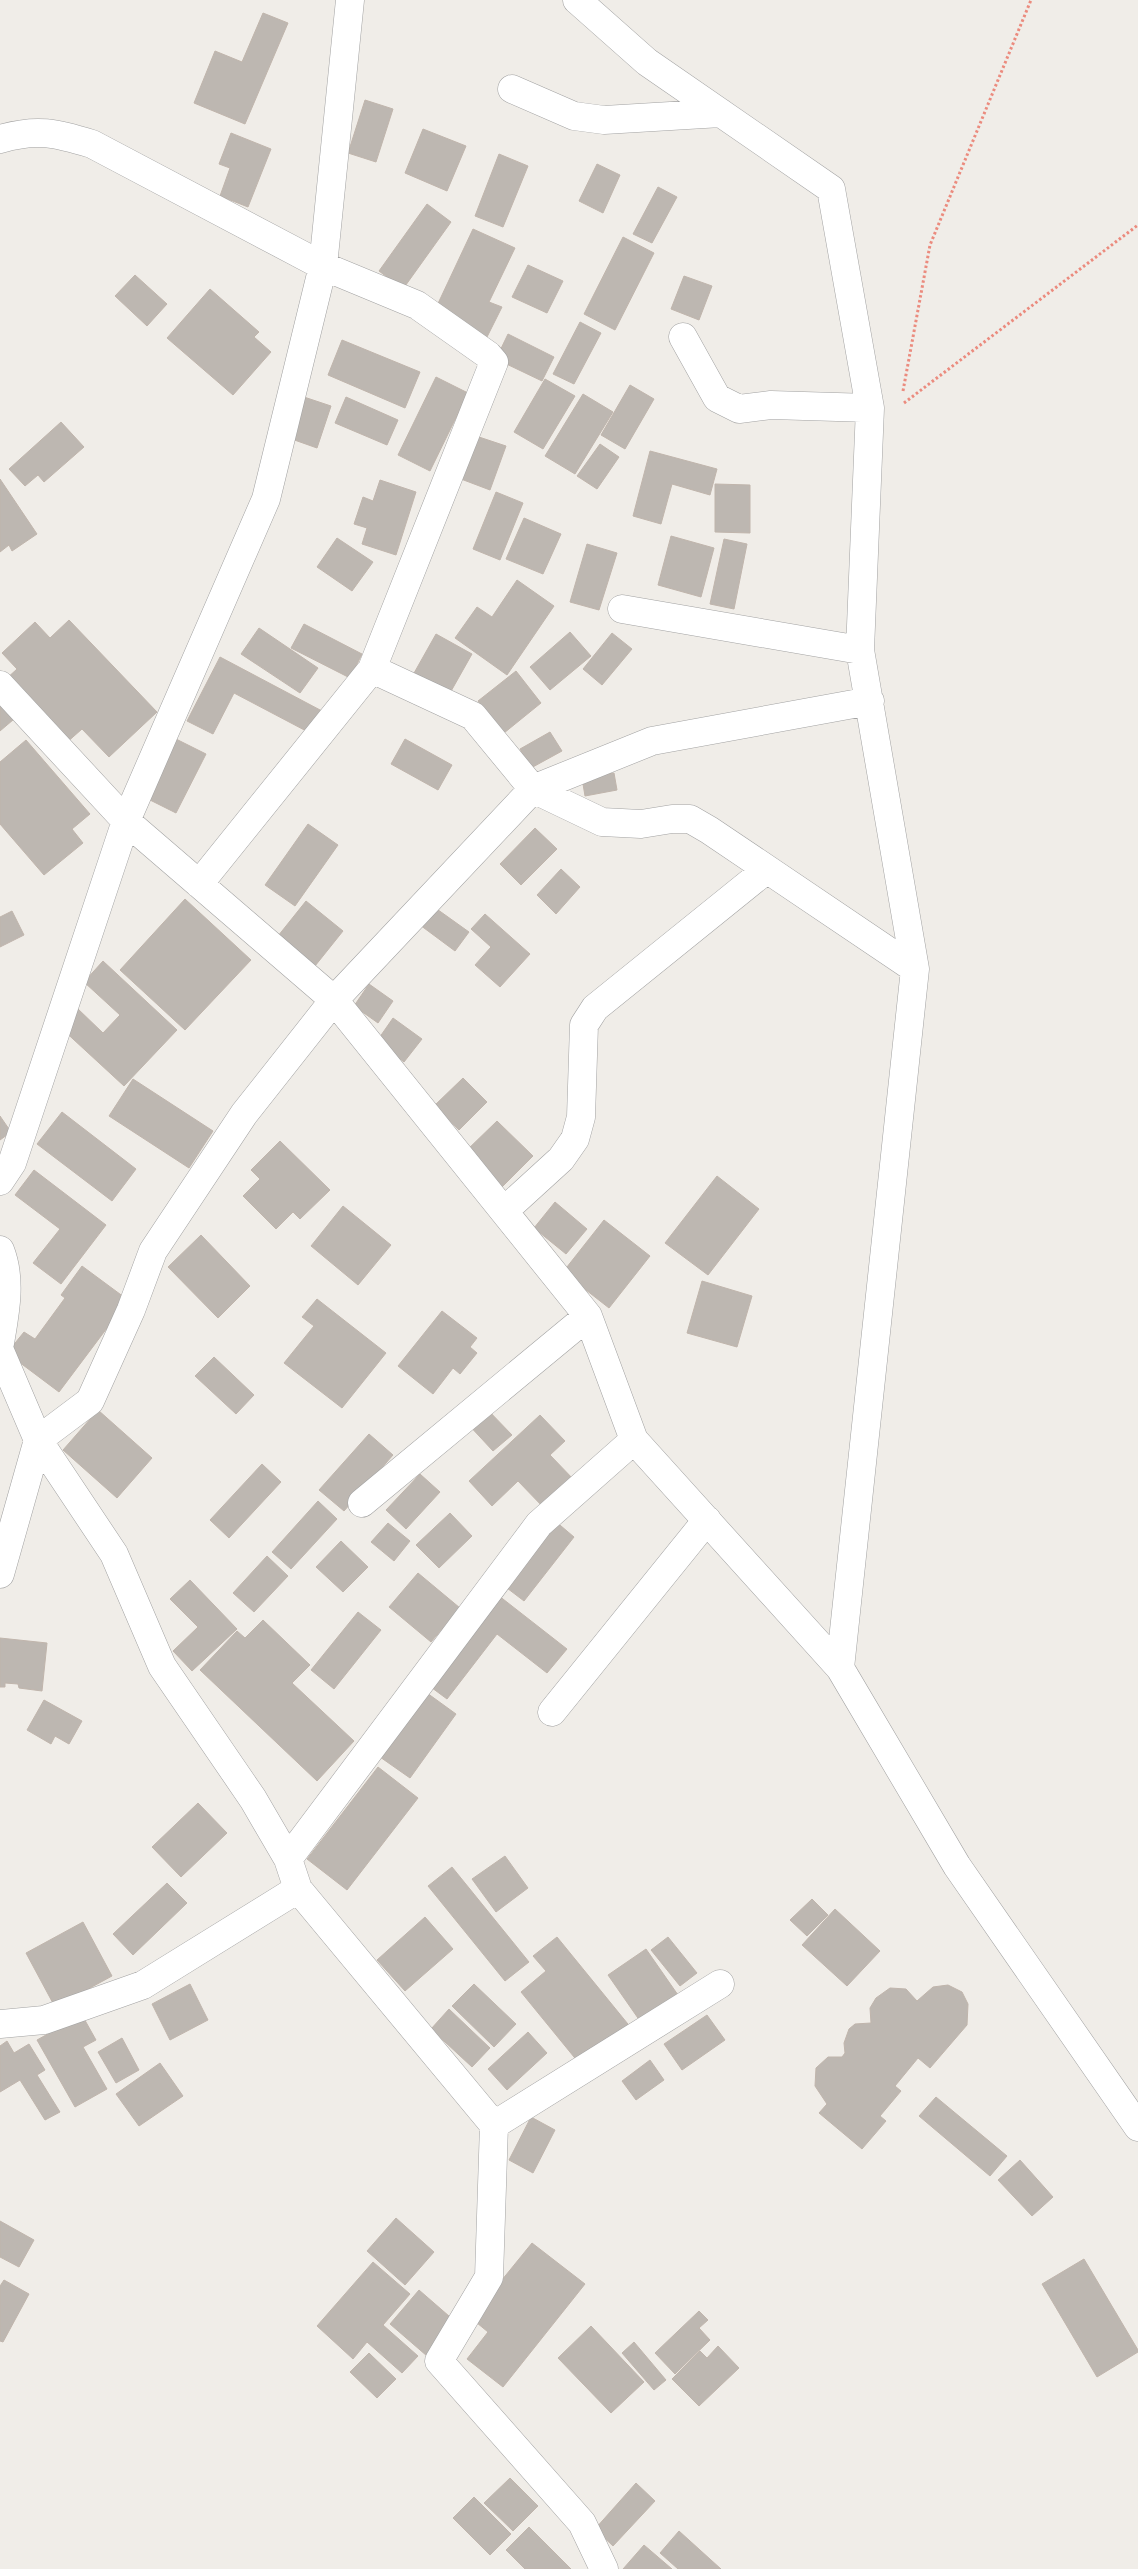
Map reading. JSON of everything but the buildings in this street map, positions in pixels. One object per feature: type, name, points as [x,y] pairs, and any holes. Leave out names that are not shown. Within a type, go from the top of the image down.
[{"type":"street","points":[[0,1181],[12,1163],[126,821],[266,499],[323,266],[350,0]]},
{"type":"street","points":[[577,0],[647,62],[831,189],[870,408],[860,650],[915,968],[840,1668]]},
{"type":"street","points":[[512,89],[574,116],[604,120],[721,113]]},
{"type":"street","points":[[0,140],[20,134],[56,133],[92,144],[323,266],[417,305],[488,355],[494,362],[372,669],[199,884]]},
{"type":"street","points":[[683,337],[717,398],[739,409],[771,405],[870,408]]},
{"type":"street","points":[[622,609],[860,650]]},
{"type":"street","points":[[372,669],[473,716],[533,789],[602,822],[641,824],[672,819],[690,819],[915,968]]},
{"type":"street","points":[[0,685],[126,821],[334,1000],[588,1316],[634,1440],[840,1668],[957,1866],[1138,2127]]},
{"type":"street","points":[[0,1574],[38,1440],[90,1401],[131,1310],[154,1251],[244,1114],[334,1000],[533,789],[652,741],[870,701]]},
{"type":"street","points":[[504,1211],[561,1159],[575,1139],[581,1116],[584,1025],[595,1008],[766,870]]},
{"type":"street","points":[[0,1250],[3,1257],[7,1299],[0,1343]]},
{"type":"street","points":[[362,1503],[588,1316]]},
{"type":"street","points":[[0,1351],[38,1440],[114,1554],[162,1666],[253,1799],[288,1859],[298,1889],[494,2125],[489,2277],[440,2361],[582,2523],[604,2569]]},
{"type":"street","points":[[288,1859],[538,1524],[634,1440]]},
{"type":"street","points":[[552,1712],[707,1520]]},
{"type":"street","points":[[0,2024],[44,2020],[144,1985],[298,1889]]},
{"type":"street","points":[[494,2125],[720,1984]]},
{"type":"path","points":[[1031,0],[930,245],[900,406],[1138,225]]}]
